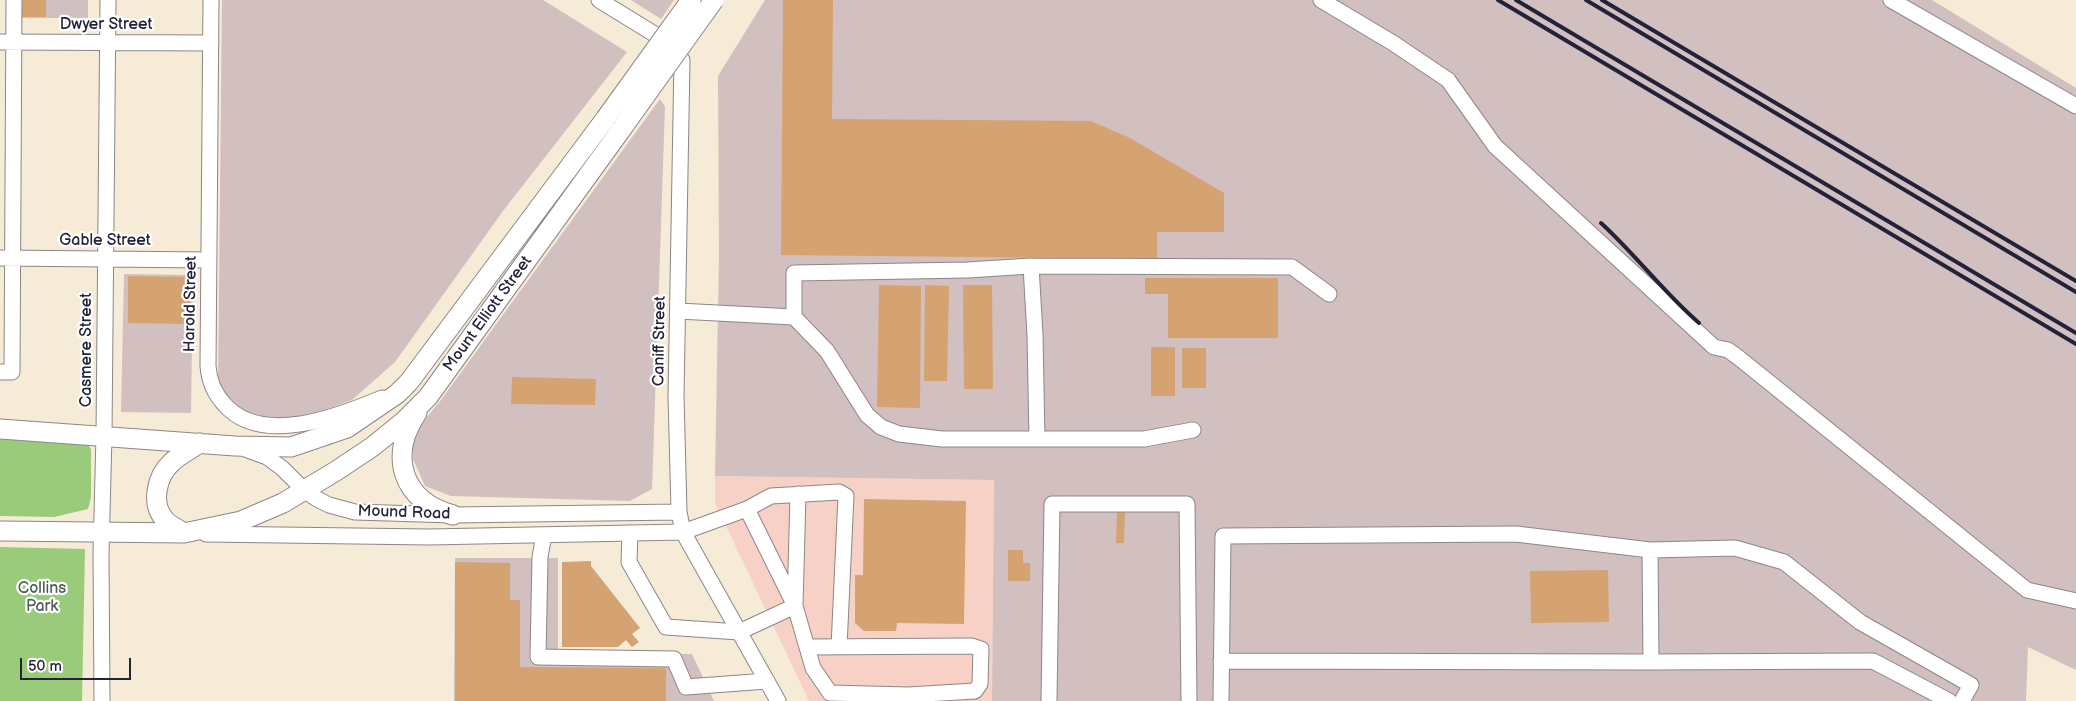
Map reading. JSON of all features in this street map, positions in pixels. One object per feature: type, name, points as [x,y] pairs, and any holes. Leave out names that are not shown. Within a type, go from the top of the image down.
[{"type":"main road","name":"Mount Elliott Street","points":[[236,446],[291,447],[347,428],[397,394],[409,382],[606,118],[691,0]]},
{"type":"main road","name":"Mount Elliott Street","points":[[184,533],[241,521],[283,503],[372,447],[403,422],[428,397],[714,0]]},
{"type":"main road","points":[[428,397],[415,417],[402,445],[403,470],[410,487],[422,501],[438,511],[453,514]]},
{"type":"main road","name":"Mound Road","points":[[0,429],[236,446]]},
{"type":"main road","points":[[184,533],[165,520],[158,507],[156,495],[160,477],[171,462],[200,443]]},
{"type":"main road","name":"Mound Road","points":[[0,531],[184,533]]},
{"type":"street","points":[[0,372],[12,372],[6,258],[7,42],[14,0]]},
{"type":"street","name":"Casmere Street","points":[[102,701],[108,0]]},
{"type":"street","name":"Harold Street","points":[[211,0],[209,373],[219,398],[238,416],[253,423],[272,426],[309,422],[358,408],[384,397],[409,382]]},
{"type":"street","name":"Caniff Street","points":[[599,0],[664,40],[682,60],[676,396],[679,512],[683,532],[778,701]]},
{"type":"street","points":[[1321,0],[1393,43],[1448,80],[1495,146],[1714,348],[1728,350],[1739,358],[2027,590],[2076,601]]},
{"type":"street","points":[[1891,0],[2076,104]]},
{"type":"street","name":"Dwyer Street","points":[[7,42],[211,43]]},
{"type":"street","name":"Gable Street","points":[[6,258],[209,260]]},
{"type":"street","points":[[794,317],[794,273],[967,270],[1030,266],[1292,267],[1330,294]]},
{"type":"street","points":[[1030,266],[1037,439]]},
{"type":"street","points":[[678,311],[794,317],[827,351],[866,415],[881,427],[899,434],[942,439],[1144,439],[1193,430]]},
{"type":"street","name":"Mound Road","points":[[236,446],[267,457],[282,468],[304,490],[329,505],[355,512],[453,514],[679,512]]},
{"type":"street","name":"Mound Road","points":[[184,533],[429,537],[683,532],[747,509],[771,496],[839,492],[846,496],[839,647]]},
{"type":"street","points":[[795,606],[798,494]]},
{"type":"street","points":[[1049,701],[1052,504],[1151,503],[1187,504],[1189,701]]},
{"type":"street","points":[[747,509],[795,606],[813,668],[830,693],[908,695],[975,691],[980,684],[981,649],[972,646],[807,647]]},
{"type":"street","points":[[630,533],[629,562],[666,627],[739,632],[795,606]]},
{"type":"street","points":[[1221,701],[1223,536],[1516,534],[1650,550],[1735,548],[1784,562],[1860,622],[1971,685],[1962,701]]},
{"type":"street","points":[[544,535],[540,557],[538,657],[674,659],[686,686],[766,681]]},
{"type":"street","points":[[1650,550],[1651,662]]},
{"type":"street","points":[[1221,661],[1873,661],[1949,701]]},
{"type":"shaded area","points":[[19,0],[88,0],[88,18],[19,18]]},
{"type":"shaded area","points":[[222,0],[543,0],[627,52],[503,211],[395,362],[352,400],[308,416],[265,419],[242,411],[218,385]]},
{"type":"shaded area","points":[[631,0],[674,0],[661,19]]},
{"type":"shaded area","points":[[765,0],[1932,0],[2076,88],[2076,670],[2028,647],[2026,701],[992,701],[994,480],[715,476],[719,256],[718,76]]},
{"type":"shaded area","points":[[660,99],[665,107],[652,489],[630,501],[451,496],[425,486],[413,459],[413,443],[422,423],[441,400]]},
{"type":"shaded area","points":[[124,274],[193,275],[191,413],[121,412]]},
{"type":"shaded area","points":[[715,476],[994,480],[992,701],[809,701],[715,503]]},
{"type":"shaded area","points":[[455,558],[558,558],[558,653],[692,654],[714,701],[454,701]]},
{"type":"green space","points":[[0,438],[87,443],[91,449],[91,497],[88,509],[54,517],[0,516]]},
{"type":"green space","name":"Collins Park","points":[[0,547],[85,549],[82,701],[0,701]]},
{"type":"building","points":[[17,0],[46,0],[46,17],[17,17]]},
{"type":"building","points":[[783,0],[833,0],[832,119],[1091,121],[1130,138],[1224,193],[1224,232],[1157,232],[1157,259],[781,255]]},
{"type":"building","points":[[128,276],[190,277],[190,324],[128,323]]},
{"type":"building","points":[[1145,278],[1278,278],[1278,338],[1168,338],[1168,294],[1145,294]]},
{"type":"building","points":[[879,285],[921,286],[920,408],[877,407]]},
{"type":"building","points":[[925,285],[949,286],[947,381],[924,381]]},
{"type":"building","points":[[963,285],[992,285],[993,389],[964,389]]},
{"type":"building","points":[[1151,347],[1175,347],[1175,396],[1151,396]]},
{"type":"building","points":[[1182,348],[1206,348],[1206,388],[1182,388]]},
{"type":"building","points":[[512,377],[596,379],[595,405],[511,404]]},
{"type":"building","points":[[864,499],[966,501],[964,624],[897,623],[896,631],[864,631],[855,623],[855,575],[863,575]]},
{"type":"building","points":[[1117,509],[1125,509],[1124,543],[1116,543]]},
{"type":"building","points":[[1008,550],[1023,550],[1023,563],[1030,563],[1030,581],[1008,581]]},
{"type":"building","points":[[591,561],[591,566],[640,628],[632,634],[639,642],[632,647],[626,640],[618,647],[562,647],[562,562]]},
{"type":"building","points":[[455,562],[510,563],[510,600],[520,600],[520,667],[666,668],[666,701],[455,701]]},
{"type":"building","points":[[1608,570],[1609,622],[1531,623],[1530,571]]},
{"type":"railway","points":[[1498,0],[2076,344]]},
{"type":"railway","points":[[1516,0],[2076,333]]},
{"type":"railway","points":[[1586,0],[2076,292]]},
{"type":"railway","points":[[1602,0],[2076,281]]},
{"type":"railway","points":[[1601,223],[1699,323]]}]
